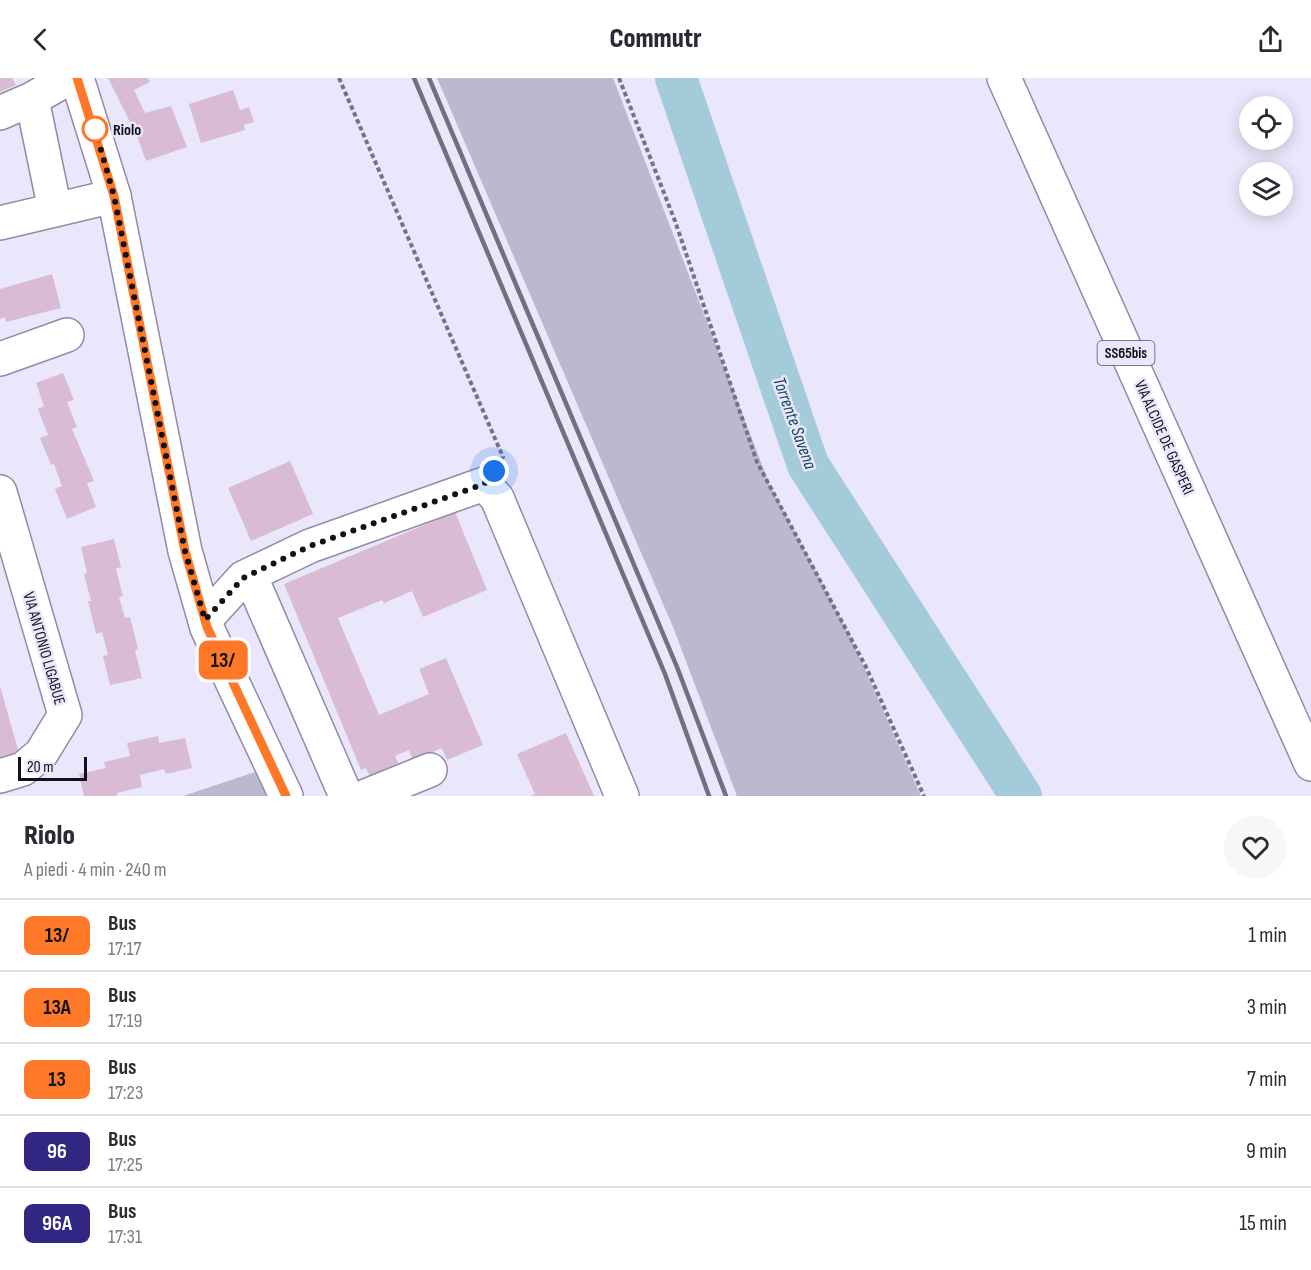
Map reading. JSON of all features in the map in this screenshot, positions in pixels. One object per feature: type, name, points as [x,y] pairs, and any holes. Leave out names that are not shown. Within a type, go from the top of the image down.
[{"type":"main road","points":[[0,113],[32,99],[69,78]]},
{"type":"main road","points":[[77,78],[114,196],[185,551],[205,620],[286,796]]},
{"type":"main road","name":"VIA ALCIDE DE GASPERI","points":[[1004,78],[1311,764]]},
{"type":"main road","points":[[32,99],[55,210]]},
{"type":"main road","points":[[0,223],[114,196]]},
{"type":"main road","points":[[0,359],[67,335]]},
{"type":"main road","points":[[205,620],[243,578],[310,546],[484,484],[497,498],[622,796]]},
{"type":"main road","name":"VIA ANTONIO LIGABUE","points":[[0,492],[65,715],[41,754],[23,769],[0,776]]},
{"type":"main road","points":[[250,575],[346,796]]},
{"type":"main road","points":[[366,796],[430,770]]},
{"type":"path","points":[[339,78],[503,457],[484,484]]},
{"type":"path","points":[[619,78],[675,221],[757,462],[866,667],[924,796]]},
{"type":"shaded area","points":[[437,78],[613,78],[769,483],[852,640],[921,796],[737,796],[673,627]]},
{"type":"shaded area","points":[[264,769],[280,796],[183,796]]},
{"type":"building","points":[[0,78],[12,78],[16,85],[0,92]]},
{"type":"building","points":[[108,78],[148,78],[150,82],[134,90],[145,113],[171,106],[187,147],[146,161],[137,136]]},
{"type":"building","points":[[233,90],[240,110],[249,107],[254,122],[244,125],[245,130],[201,143],[189,104]]},
{"type":"building","points":[[52,274],[61,308],[6,322],[5,317],[0,319],[0,289]]},
{"type":"building","points":[[63,373],[74,400],[67,402],[77,427],[72,429],[94,481],[87,483],[96,507],[67,519],[55,489],[62,486],[54,464],[51,465],[40,438],[48,435],[38,409],[44,406],[36,383]]},
{"type":"building","points":[[290,461],[313,514],[251,541],[228,488]]},
{"type":"building","points":[[455,512],[487,590],[423,617],[412,591],[384,603],[382,600],[338,618],[379,715],[429,694],[419,669],[446,658],[483,745],[447,760],[442,748],[413,760],[409,750],[395,756],[399,765],[370,777],[366,768],[361,770],[284,584]]},
{"type":"building","points":[[114,539],[121,567],[116,569],[123,596],[119,597],[125,618],[130,617],[142,678],[110,685],[103,656],[108,655],[102,632],[96,634],[88,601],[91,601],[84,574],[87,573],[81,547]]},
{"type":"building","points":[[0,686],[19,753],[0,758]]},
{"type":"building","points":[[566,733],[594,796],[530,796],[535,794],[517,754]]},
{"type":"building","points":[[158,736],[159,743],[185,738],[192,768],[166,774],[164,769],[140,775],[142,787],[117,793],[117,796],[84,796],[79,774],[106,768],[104,762],[130,756],[127,743]]},
{"type":"waterway","name":"Torrente Savena","points":[[676,78],[808,465],[1021,796]]},
{"type":"railway","points":[[414,78],[665,674],[709,796]]},
{"type":"railway","points":[[429,78],[677,667],[726,796]]},
{"type":"bus line","name":"13/","points":[[77,78],[95,129],[114,196],[185,551],[207,627],[286,796]]},
{"type":"place","name":"Riolo","points":[[95,129]]},
{"type":"route","points":[[95,129],[114,196],[185,551],[205,620],[243,578],[310,546],[484,484],[494,471]]}]
